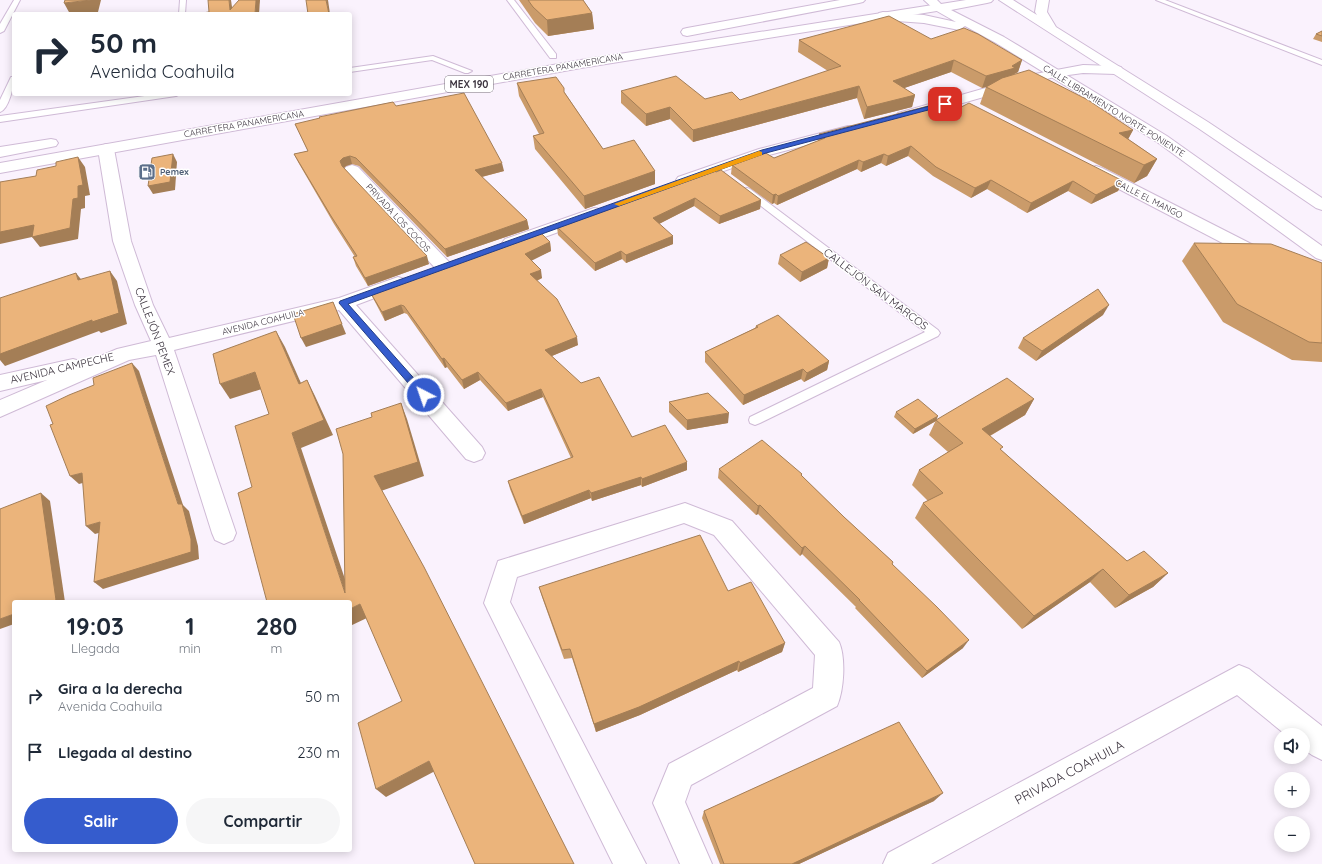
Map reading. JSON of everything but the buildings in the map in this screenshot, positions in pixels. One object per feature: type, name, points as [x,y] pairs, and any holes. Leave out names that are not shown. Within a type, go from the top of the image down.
[{"type":"main road","points":[[677,34],[859,0]]},
{"type":"main road","name":"MEX 190","points":[[934,4],[987,0]]},
{"type":"main road","points":[[1005,0],[1203,125],[1322,205]]},
{"type":"main road","points":[[1043,0],[1041,12],[1052,30]]},
{"type":"main road","name":"CARRETERA PANAMERICANA","points":[[0,168],[581,64],[883,16],[934,4]]},
{"type":"main road","name":"CALLE LIBRAMIENTO NORTE PONIENTE","points":[[934,4],[1000,40],[1162,139],[1322,254]]},
{"type":"main road","points":[[883,16],[924,19],[957,26],[1000,40]]},
{"type":"main road","name":"CARRETERA PANAMERICANA","points":[[537,59],[568,53]]},
{"type":"main road","name":"MEX 190","points":[[444,75],[483,68]]},
{"type":"main road","points":[[886,120],[1053,72],[1095,68],[1116,70]]},
{"type":"main road","name":"CARRETERA PANAMERICANA","points":[[141,129],[331,96]]},
{"type":"main road","points":[[958,100],[979,111]]},
{"type":"main road","points":[[671,185],[727,176],[764,152],[864,126]]},
{"type":"main road","points":[[0,152],[63,142]]},
{"type":"main road","name":"CALLEJÓN PEMEX","points":[[106,149],[122,240],[144,305],[163,346],[224,533]]},
{"type":"main road","name":"CALLE EL MANGO","points":[[1084,165],[1258,255],[1279,263]]},
{"type":"main road","name":"PRIVADA LOS COCOS","points":[[352,170],[437,270]]},
{"type":"main road","points":[[493,249],[611,207]]},
{"type":"main road","name":"AVENIDA COAHUILA","points":[[0,409],[124,354],[343,303],[437,270]]},
{"type":"main road","points":[[343,303],[474,453]]},
{"type":"main road","name":"AVENIDA CAMPECHE","points":[[0,383],[124,354]]},
{"type":"main road","points":[[630,864],[497,603],[507,569],[685,513],[723,528],[829,651],[827,696],[680,775],[670,803],[696,864]]},
{"type":"main road","name":"PRIVADA COAHUILA","points":[[899,864],[1239,680],[1322,745]]},
{"type":"lane","points":[[0,31],[17,0]]},
{"type":"lane","points":[[182,12],[183,0]]},
{"type":"lane","points":[[510,0],[553,56]]},
{"type":"lane","points":[[1159,0],[1322,63]]},
{"type":"lane","points":[[352,70],[433,58],[468,71]]},
{"type":"lane","points":[[0,109],[12,83]]},
{"type":"lane","points":[[0,120],[162,96]]},
{"type":"lane","name":"CALLEJÓN SAN MARCOS","points":[[727,176],[934,333],[755,420]]},
{"type":"slow traffic","points":[[617,204],[759,153]]},
{"type":"place","name":"Pemex","points":[[147,172]]},
{"type":"route","points":[[424,395],[343,303],[764,152],[945,104]]}]
